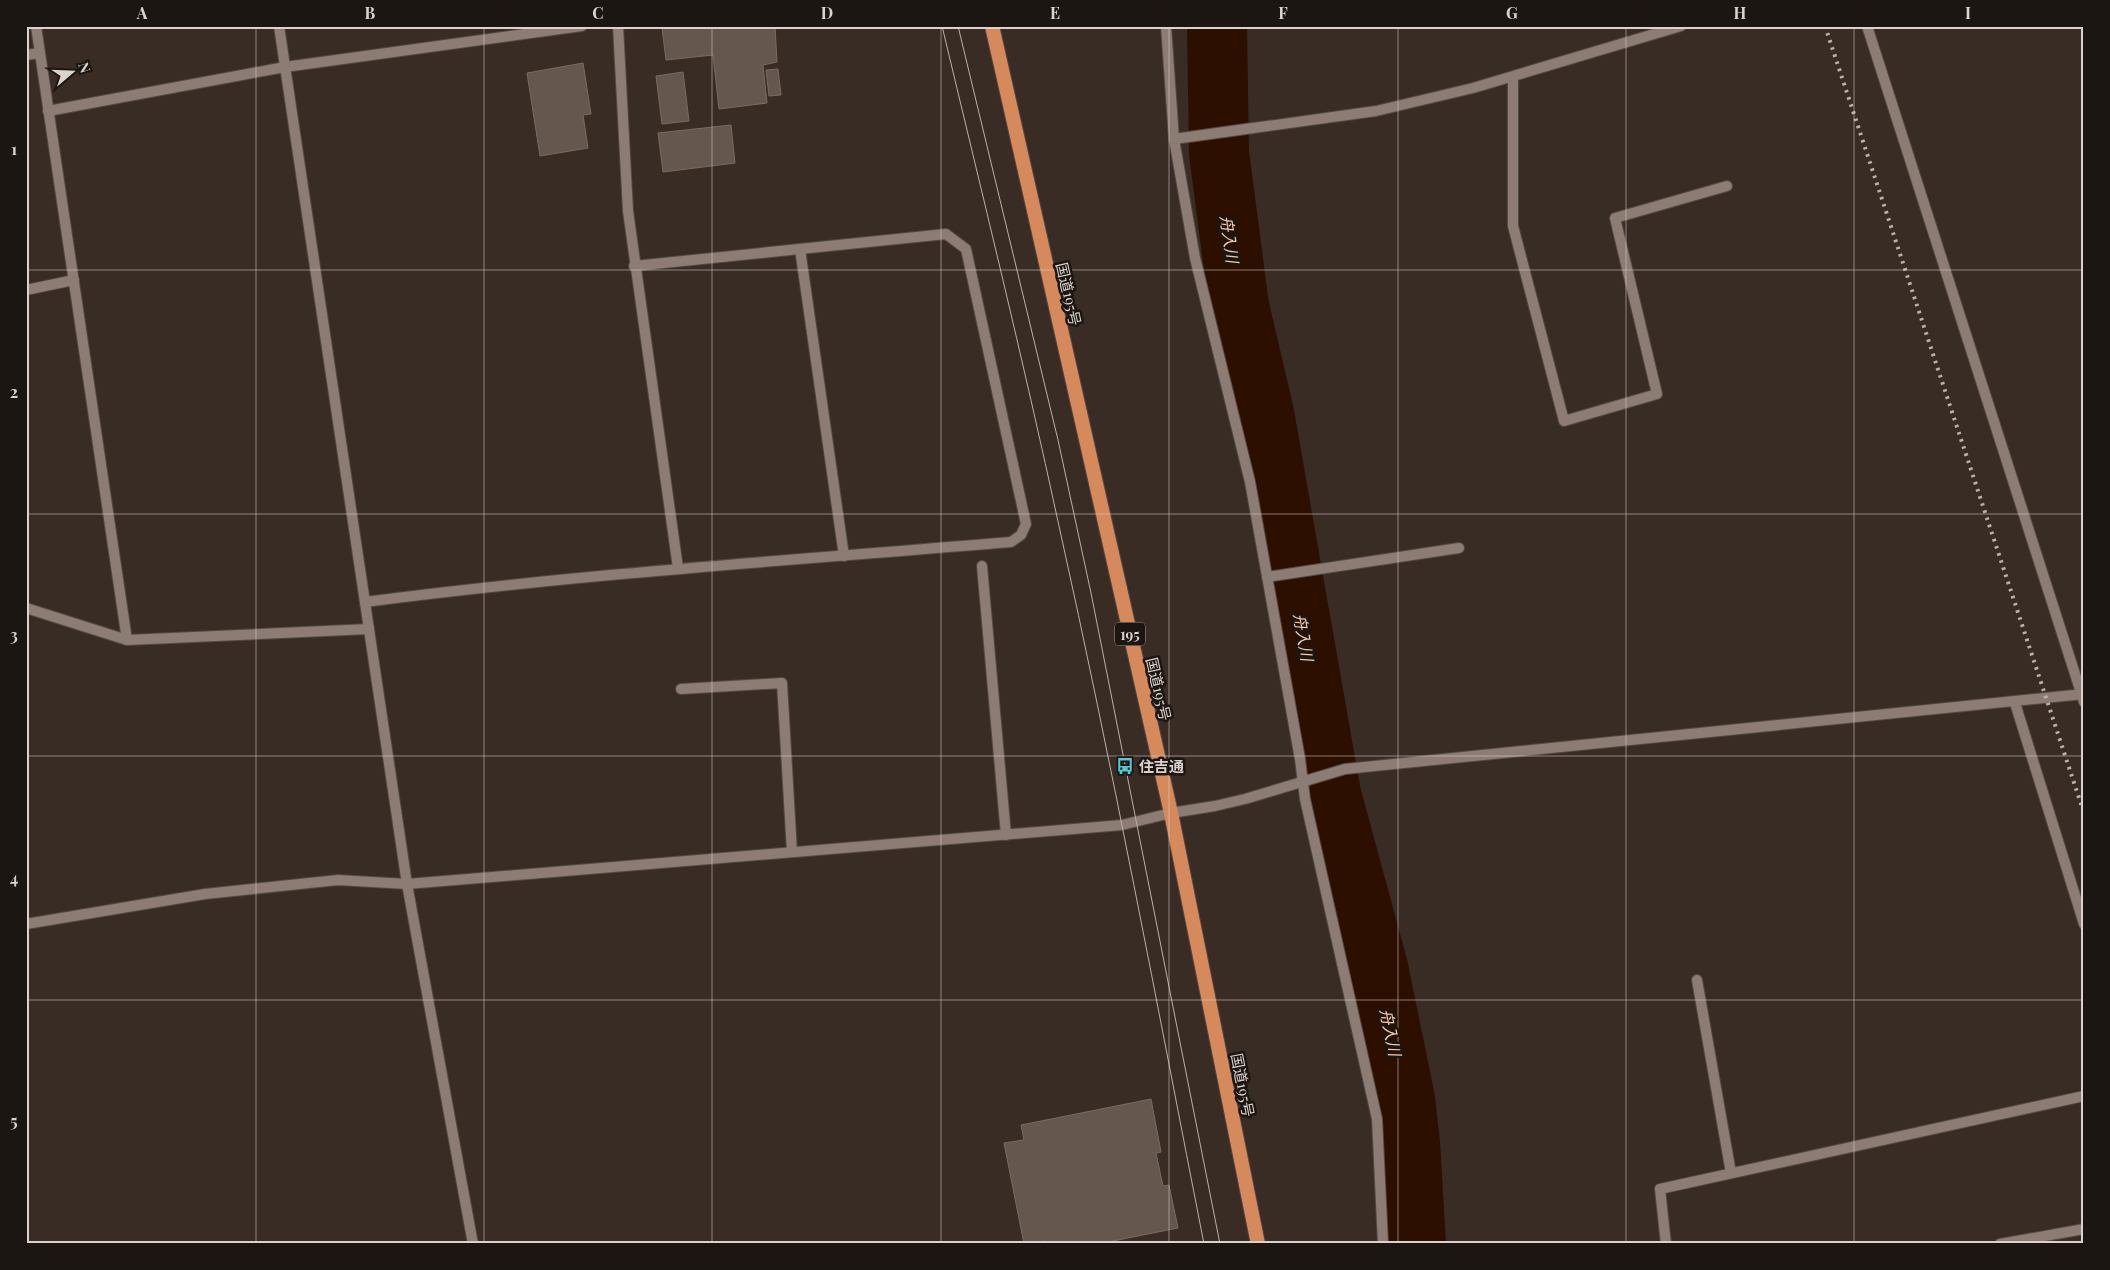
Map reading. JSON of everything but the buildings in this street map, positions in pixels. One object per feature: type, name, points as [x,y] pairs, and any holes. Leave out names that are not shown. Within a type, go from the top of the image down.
[{"type":"highway","name":"国道195号","points":[[992,26],[1171,813],[1258,1244]]},
{"type":"street","points":[[36,26],[127,640]]},
{"type":"street","points":[[279,26],[407,884],[473,1244]]},
{"type":"street","points":[[48,110],[285,67],[582,26]]},
{"type":"street","points":[[618,26],[628,211],[634,266],[678,568]]},
{"type":"street","points":[[1166,26],[1174,139],[1195,258],[1250,482],[1307,781],[1324,888],[1377,1119],[1382,1244]]},
{"type":"street","points":[[1174,139],[1376,111],[1513,76],[1681,26]]},
{"type":"street","points":[[26,924],[204,894],[338,880],[407,884],[1122,825],[1171,813],[1215,806],[1345,769],[2083,697],[1866,26]]},
{"type":"street","points":[[26,55],[40,53]]},
{"type":"street","points":[[1513,76],[1513,226],[1564,421],[1657,394],[1615,218],[1727,186]]},
{"type":"street","points":[[365,602],[500,585],[678,568],[1011,542],[1021,535],[1026,524],[966,249],[946,234],[634,266]]},
{"type":"street","points":[[800,249],[844,556]]},
{"type":"street","points":[[26,290],[74,280]]},
{"type":"street","points":[[1267,577],[1459,548]]},
{"type":"street","points":[[982,566],[1006,834]]},
{"type":"street","points":[[26,608],[127,640],[369,630]]},
{"type":"street","points":[[681,689],[782,683],[792,852]]},
{"type":"street","points":[[2015,703],[2084,924]]},
{"type":"street","points":[[1697,980],[1731,1173]]},
{"type":"street","points":[[1666,1244],[1660,1189],[2084,1096]]},
{"type":"street","points":[[2000,1244],[2084,1229]]},
{"type":"waterway","name":"舟入川","points":[[1217,26],[1219,153],[1239,306],[1264,413],[1331,794],[1378,967],[1405,1099],[1410,1143],[1416,1244]]},
{"type":"tram line","points":[[942,26],[1017,338],[1079,615],[1134,884],[1204,1244]]},
{"type":"tram line","points":[[958,26],[1058,440],[1091,593],[1220,1244]]},
{"type":"railway","points":[[1825,26],[2084,813]]},
{"type":"place","name":"住吉通","points":[[1125,766]]}]
